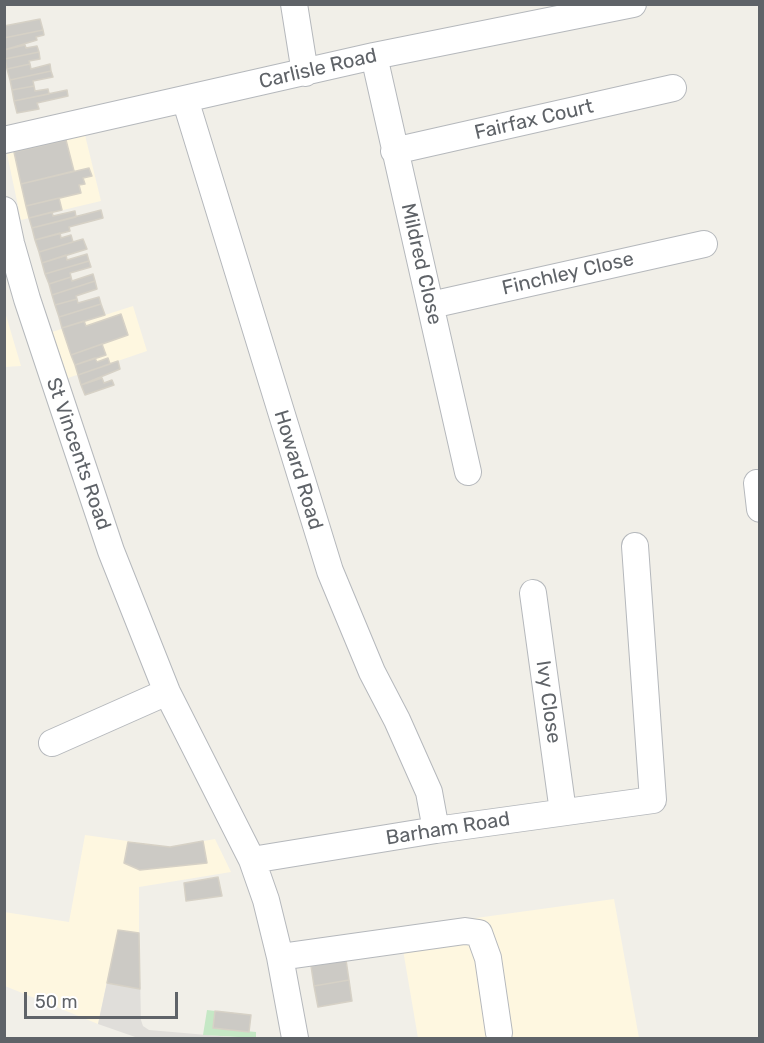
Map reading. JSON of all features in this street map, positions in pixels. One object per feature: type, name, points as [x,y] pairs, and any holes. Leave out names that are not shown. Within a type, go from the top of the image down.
[{"type":"street","points":[[294,4],[305,73]]},
{"type":"street","name":"Carlisle Road","points":[[4,140],[374,56],[633,4]]},
{"type":"street","name":"Mildred Close","points":[[374,56],[468,472]]},
{"type":"street","name":"Fairfax Court","points":[[394,151],[673,88]]},
{"type":"street","name":"Howard Road","points":[[185,99],[330,571],[372,672],[397,720],[429,792],[436,830]]},
{"type":"street","name":"St Vincents Road","points":[[6,224],[29,307],[111,551],[167,692],[252,860],[266,900],[280,957],[295,1038]]},
{"type":"street","name":"Finchley Close","points":[[431,305],[704,244]]},
{"type":"street","points":[[752,483],[759,509]]},
{"type":"street","name":"Barham Road","points":[[252,860],[436,830],[653,800],[635,546]]},
{"type":"street","name":"Ivy Close","points":[[533,593],[563,812]]},
{"type":"street","points":[[52,743],[167,692]]},
{"type":"street","points":[[280,957],[465,931],[479,933],[488,958],[499,1033]]},
{"type":"shaded area","points":[[85,135],[101,201],[21,220],[7,154]]},
{"type":"shaded area","points":[[133,306],[147,351],[68,378],[52,332]]},
{"type":"shaded area","points":[[5,312],[21,366],[5,367]]},
{"type":"shaded area","points":[[85,835],[170,847],[215,839],[231,872],[139,887],[139,933],[118,931],[98,1024],[5,986],[4,912],[69,922]]},
{"type":"shaded area","points":[[614,899],[639,1038],[418,1038],[402,944],[367,933]]},
{"type":"shaded area","points":[[118,930],[139,933],[143,1026],[149,1030],[242,1038],[138,1038],[98,1024]]},
{"type":"green space","points":[[207,1010],[215,1011],[213,1028],[256,1032],[256,1038],[203,1035]]},
{"type":"building","points":[[40,19],[43,30],[4,38],[4,26]]},
{"type":"building","points":[[43,30],[44,35],[36,37],[37,40],[4,50],[4,38]]},
{"type":"building","points":[[25,45],[26,48],[37,46],[39,52],[5,59],[4,50]]},
{"type":"building","points":[[39,52],[40,59],[29,61],[30,64],[7,69],[5,59]]},
{"type":"building","points":[[30,64],[31,69],[50,64],[51,71],[10,80],[7,69]]},
{"type":"building","points":[[51,71],[53,77],[33,81],[34,86],[12,90],[10,80]]},
{"type":"building","points":[[34,86],[35,91],[48,89],[49,94],[14,101],[12,90]]},
{"type":"building","points":[[67,90],[68,96],[37,103],[39,109],[17,113],[14,101]]},
{"type":"building","points":[[66,140],[74,171],[21,184],[14,152]]},
{"type":"building","points":[[89,168],[92,176],[83,178],[85,184],[79,185],[81,193],[26,206],[21,184]]},
{"type":"building","points":[[59,198],[62,210],[29,218],[26,206]]},
{"type":"building","points":[[101,210],[103,218],[69,227],[70,231],[35,240],[32,228]]},
{"type":"building","points":[[75,211],[76,217],[32,228],[29,218],[52,212],[53,216]]},
{"type":"building","points":[[60,233],[61,238],[71,235],[73,242],[39,252],[35,240]]},
{"type":"building","points":[[83,239],[87,249],[42,263],[39,252]]},
{"type":"building","points":[[87,254],[89,261],[45,274],[42,263],[66,255],[67,260]]},
{"type":"building","points":[[89,261],[91,267],[70,273],[71,277],[49,284],[45,274]]},
{"type":"building","points":[[93,274],[95,281],[52,295],[49,284],[71,277],[72,281]]},
{"type":"building","points":[[95,281],[97,289],[76,296],[77,299],[55,305],[52,295]]},
{"type":"building","points":[[99,297],[101,304],[59,317],[55,305],[77,299],[78,303]]},
{"type":"building","points":[[101,304],[105,315],[62,328],[59,317]]},
{"type":"building","points":[[121,314],[128,335],[71,355],[62,328],[84,321],[86,326]]},
{"type":"building","points":[[102,344],[106,355],[75,365],[71,355]]},
{"type":"building","points":[[95,358],[97,362],[108,358],[110,364],[78,375],[75,365]]},
{"type":"building","points":[[118,361],[120,369],[81,385],[78,375]]},
{"type":"building","points":[[102,378],[104,383],[112,380],[114,385],[85,395],[81,385]]},
{"type":"building","points":[[203,841],[207,863],[140,870],[124,863],[128,842],[170,847]]},
{"type":"building","points":[[218,877],[222,896],[186,901],[184,883]]},
{"type":"building","points":[[118,930],[139,933],[140,989],[107,983]]},
{"type":"building","points":[[346,960],[349,980],[314,986],[311,966]]},
{"type":"building","points":[[349,980],[352,1001],[318,1007],[314,986]]},
{"type":"building","points":[[215,1011],[251,1015],[249,1032],[213,1028]]}]
